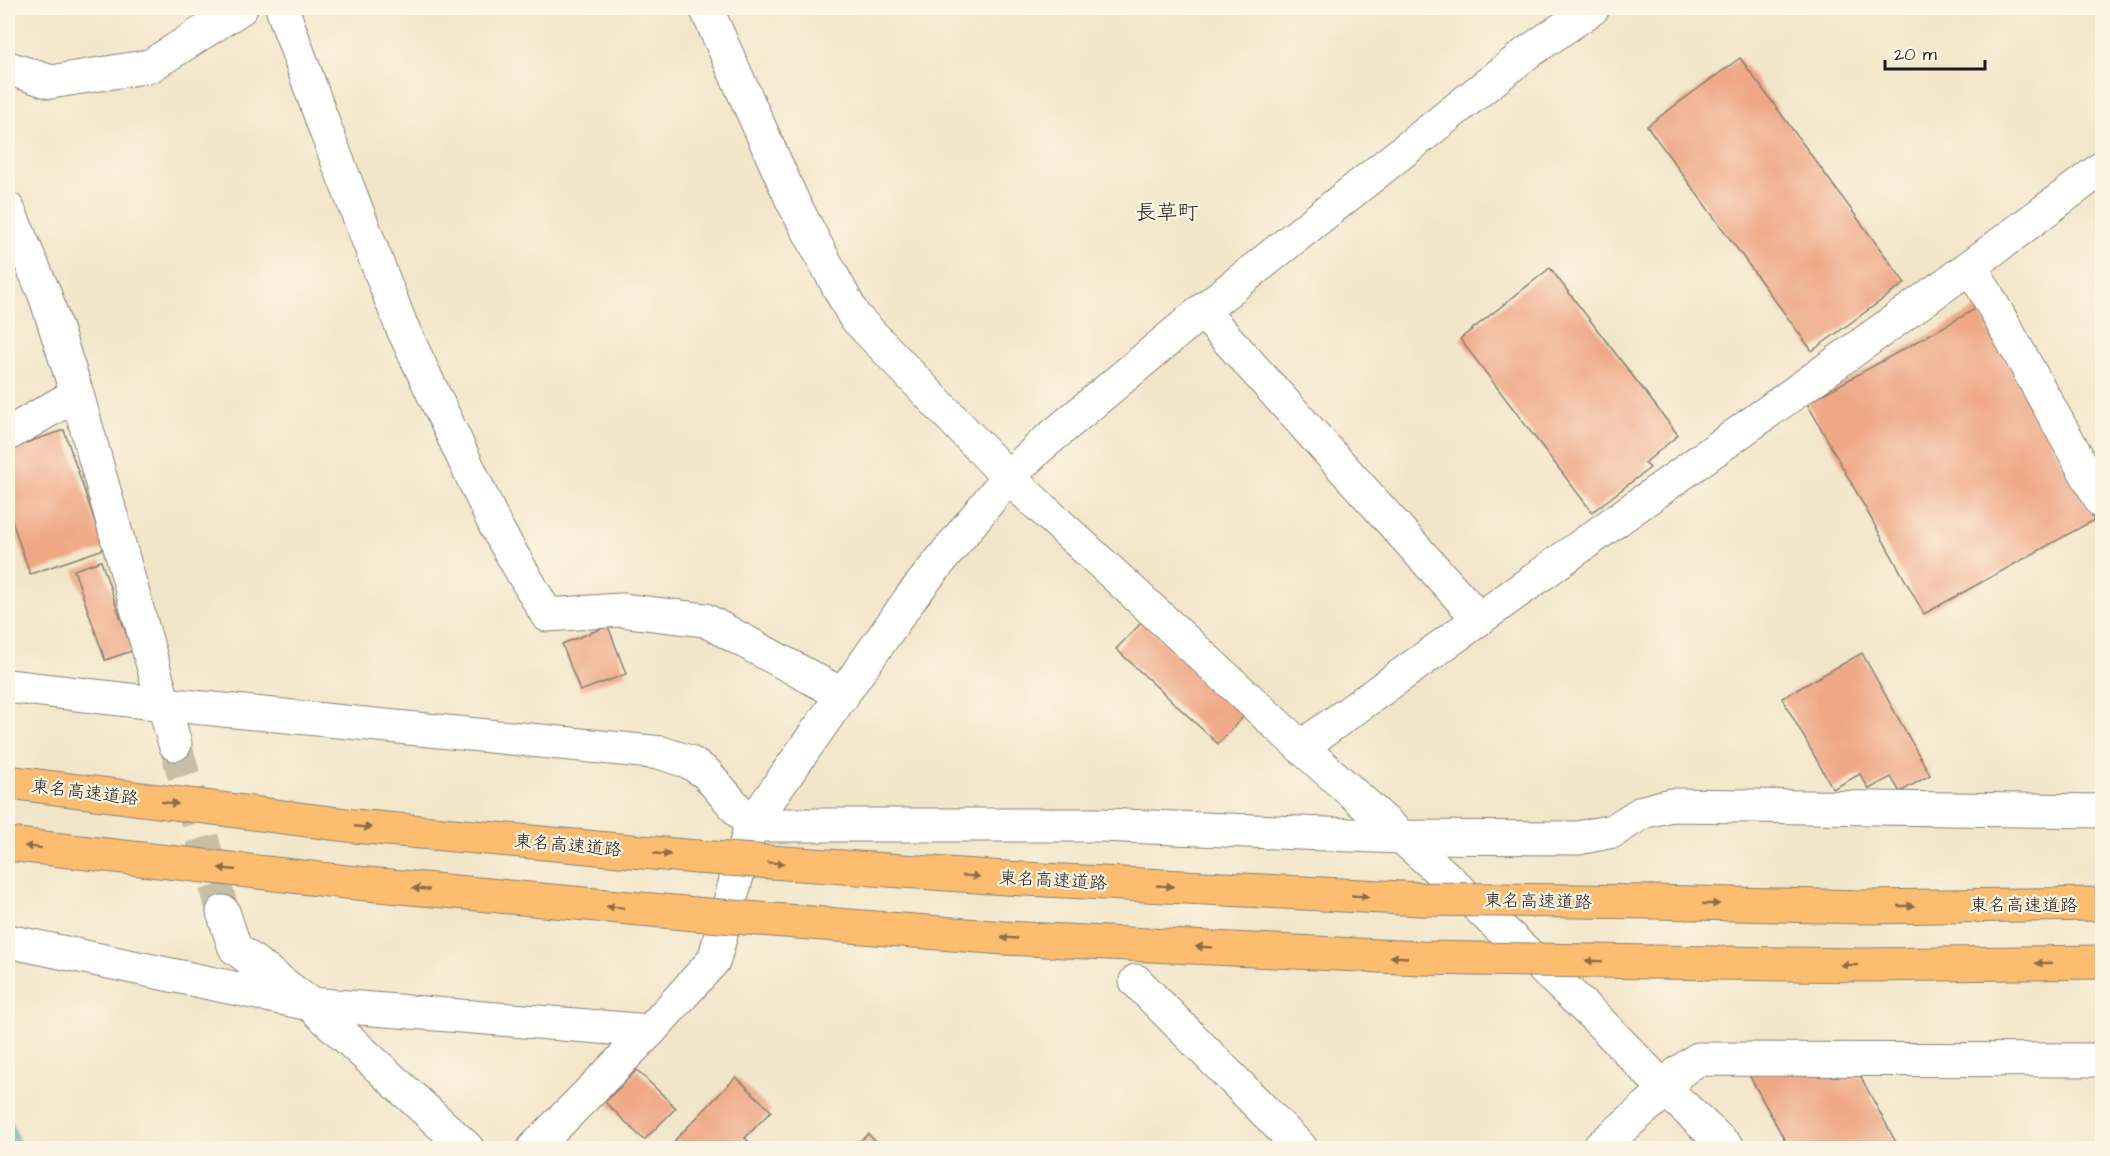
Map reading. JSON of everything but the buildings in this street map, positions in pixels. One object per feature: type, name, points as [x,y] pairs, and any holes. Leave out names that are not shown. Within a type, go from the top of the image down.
[{"type":"highway","name":"東名高速道路","points":[[8,782],[354,826],[697,857],[1005,878],[1373,896],[1653,903],[1863,907],[2103,904]]},
{"type":"highway","points":[[8,844],[346,882],[694,914],[1075,941],[1421,958],[1863,965],[2103,962]]},
{"type":"street","points":[[8,68],[51,82],[150,66],[241,8]]},
{"type":"street","points":[[282,8],[330,142],[401,325],[496,527],[547,615],[621,610],[705,621],[843,695]]},
{"type":"street","points":[[706,8],[793,201],[854,316],[1008,477],[1597,1019],[1728,1149]]},
{"type":"street","points":[[534,1149],[650,1031],[714,960],[751,825],[912,596],[1008,477],[1042,445],[1202,311],[1527,53],[1593,8]]},
{"type":"street","points":[[1301,747],[1971,266],[2103,168]]},
{"type":"street","points":[[8,209],[45,295],[77,394],[175,744]]},
{"type":"street","points":[[1971,266],[2103,502]]},
{"type":"street","points":[[1202,311],[1479,619]]},
{"type":"street","points":[[8,434],[77,394]]},
{"type":"street","points":[[8,686],[163,704],[662,753],[689,762],[706,773],[751,825],[1100,825],[1401,837],[1578,838],[1613,831],[1642,812],[1671,805],[2103,811]]},
{"type":"street","points":[[223,912],[235,948],[310,1004],[467,1149]]},
{"type":"street","points":[[8,941],[310,1004],[650,1031]]},
{"type":"street","points":[[1136,981],[1301,1149]]},
{"type":"street","points":[[1599,1149],[1666,1090],[1678,1073],[1698,1059],[2103,1060]]},
{"type":"water","points":[[8,1114],[21,1148],[8,1148]]},
{"type":"tunnel","points":[[175,744],[223,912]]},
{"type":"district","name":"長草町","points":[[1167,212]]}]
